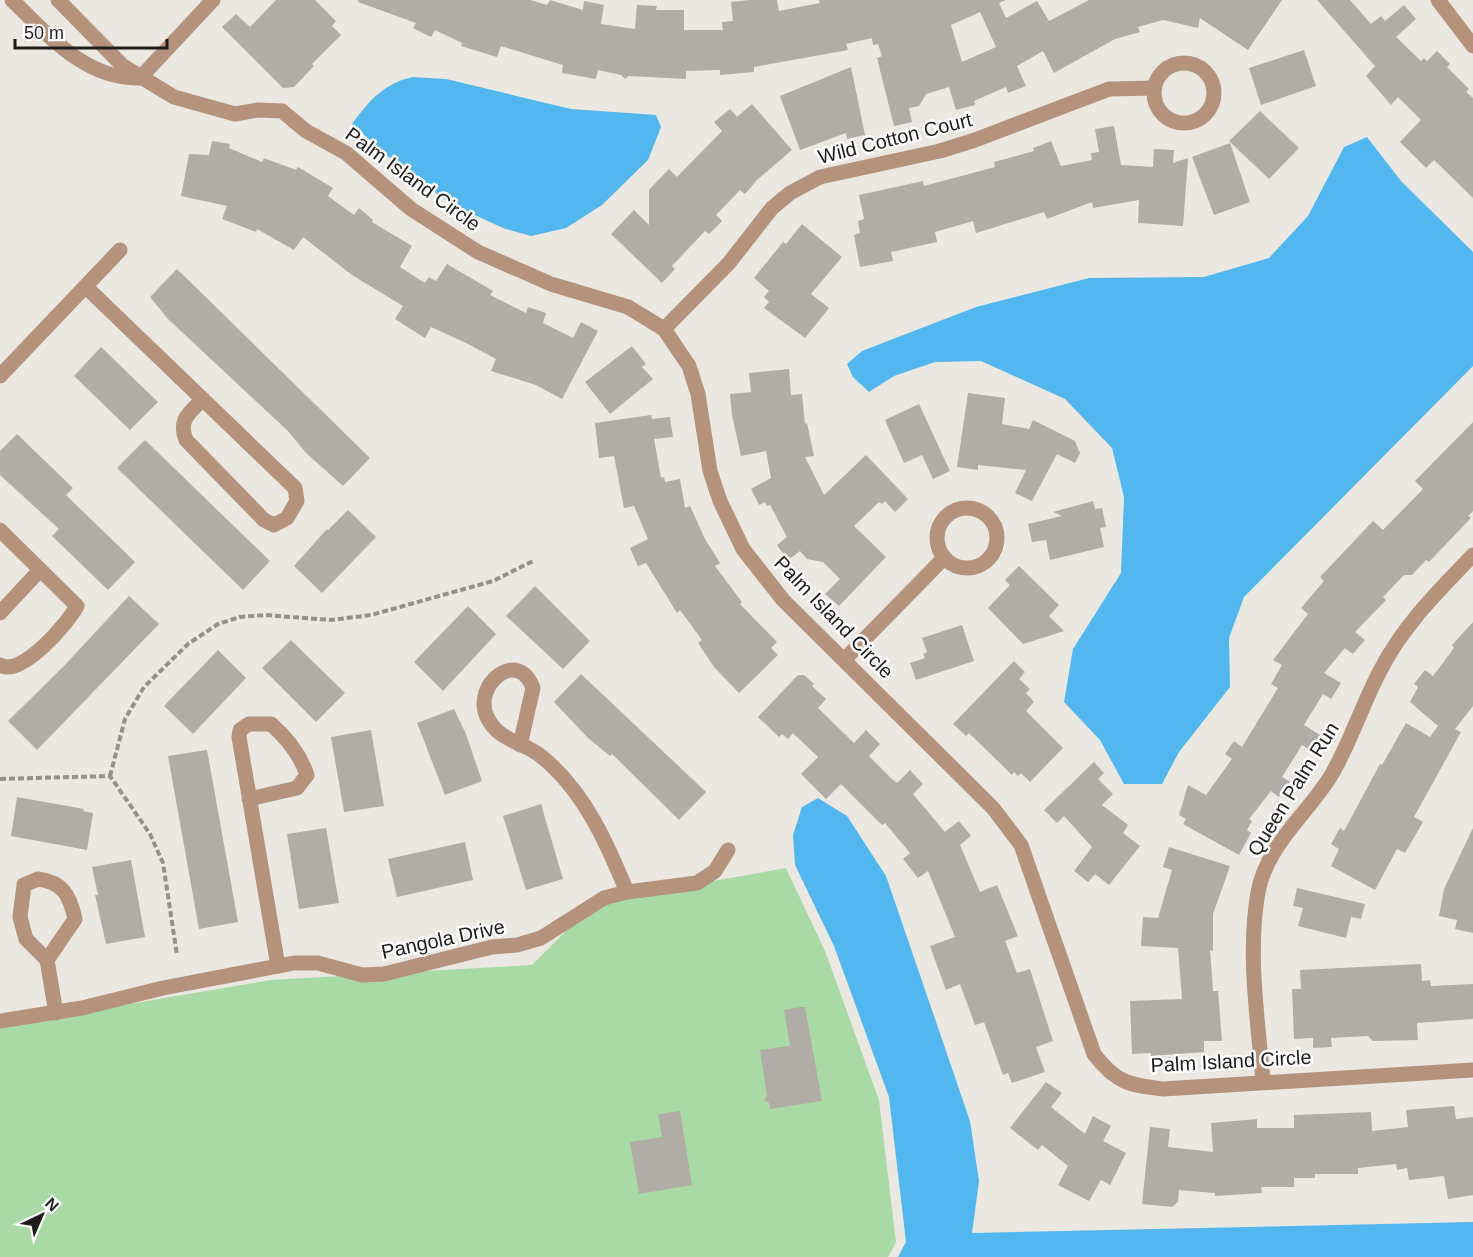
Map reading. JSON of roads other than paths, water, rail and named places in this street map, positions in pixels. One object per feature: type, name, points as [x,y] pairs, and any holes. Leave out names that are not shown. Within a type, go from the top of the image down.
[{"type":"street","name":"Palm Island Circle","points":[[12,0],[76,58],[99,73],[127,79],[140,78],[174,97],[235,114],[258,110],[282,111],[306,131],[346,153],[411,209],[469,247],[514,270],[551,284],[628,307],[664,329],[689,366],[698,394],[710,471],[732,529],[769,584],[993,808],[1021,845],[1094,1054],[1108,1072],[1130,1085],[1163,1089],[1473,1070]]},
{"type":"street","points":[[58,0],[123,66],[140,78],[213,0]]},
{"type":"street","points":[[1438,0],[1473,46]]},
{"type":"street","points":[[1192,64],[1201,68],[1213,85],[1212,104],[1207,113],[1190,123],[1171,121],[1157,107],[1154,88],[1157,78],[1172,65],[1192,64]]},
{"type":"street","name":"Wild Cotton Court","points":[[664,329],[729,263],[771,208],[790,193],[820,177],[940,151],[975,140],[1109,88],[1154,88]]},
{"type":"street","points":[[0,376],[120,250]]},
{"type":"street","points":[[86,286],[203,399],[295,488],[297,501],[287,518],[273,525],[264,520],[186,440],[181,428],[184,419],[203,399]]},
{"type":"street","points":[[0,530],[77,606],[72,616],[19,666],[4,668],[0,665]]},
{"type":"street","name":"Queen Palm Run","points":[[1263,1082],[1251,943],[1258,889],[1274,851],[1330,776],[1354,733],[1380,670],[1406,630],[1473,555]]},
{"type":"street","points":[[845,659],[944,558]]},
{"type":"street","points":[[0,613],[40,570]]},
{"type":"street","points":[[520,745],[533,688],[523,674],[512,670],[504,671],[493,679],[484,697],[486,715],[496,731],[506,739],[540,755],[571,785],[609,846],[627,892]]},
{"type":"street","points":[[249,799],[297,788],[307,775],[302,761],[283,734],[271,724],[249,724],[240,730],[239,737],[249,799],[278,966]]},
{"type":"street","name":"Pangola Drive","points":[[0,1021],[56,1012],[278,966],[318,963],[362,975],[384,974],[492,947],[517,945],[541,938],[593,904],[627,892],[697,883],[715,871],[728,850]]},
{"type":"street","points":[[47,960],[75,919],[71,900],[62,886],[38,879],[24,885],[20,917],[26,939],[47,960],[56,1012]]},
{"type":"water","points":[[413,77],[446,79],[571,109],[656,115],[661,127],[648,160],[602,205],[566,228],[531,236],[503,228],[453,205],[401,168],[352,124],[385,88]]},
{"type":"water","points":[[1367,137],[1401,181],[1473,252],[1473,366],[1244,597],[1229,638],[1230,687],[1179,752],[1162,784],[1124,784],[1100,740],[1064,702],[1073,649],[1121,573],[1124,497],[1112,448],[1065,399],[981,361],[935,362],[894,376],[869,392],[853,377],[847,364],[862,351],[976,307],[1089,278],[1204,277],[1269,258],[1308,216],[1344,147]]},
{"type":"water","points":[[818,798],[847,816],[886,876],[970,1121],[979,1181],[972,1233],[1473,1222],[1473,1257],[898,1257],[906,1242],[889,1097],[834,946],[795,865],[793,835],[802,807]]}]
